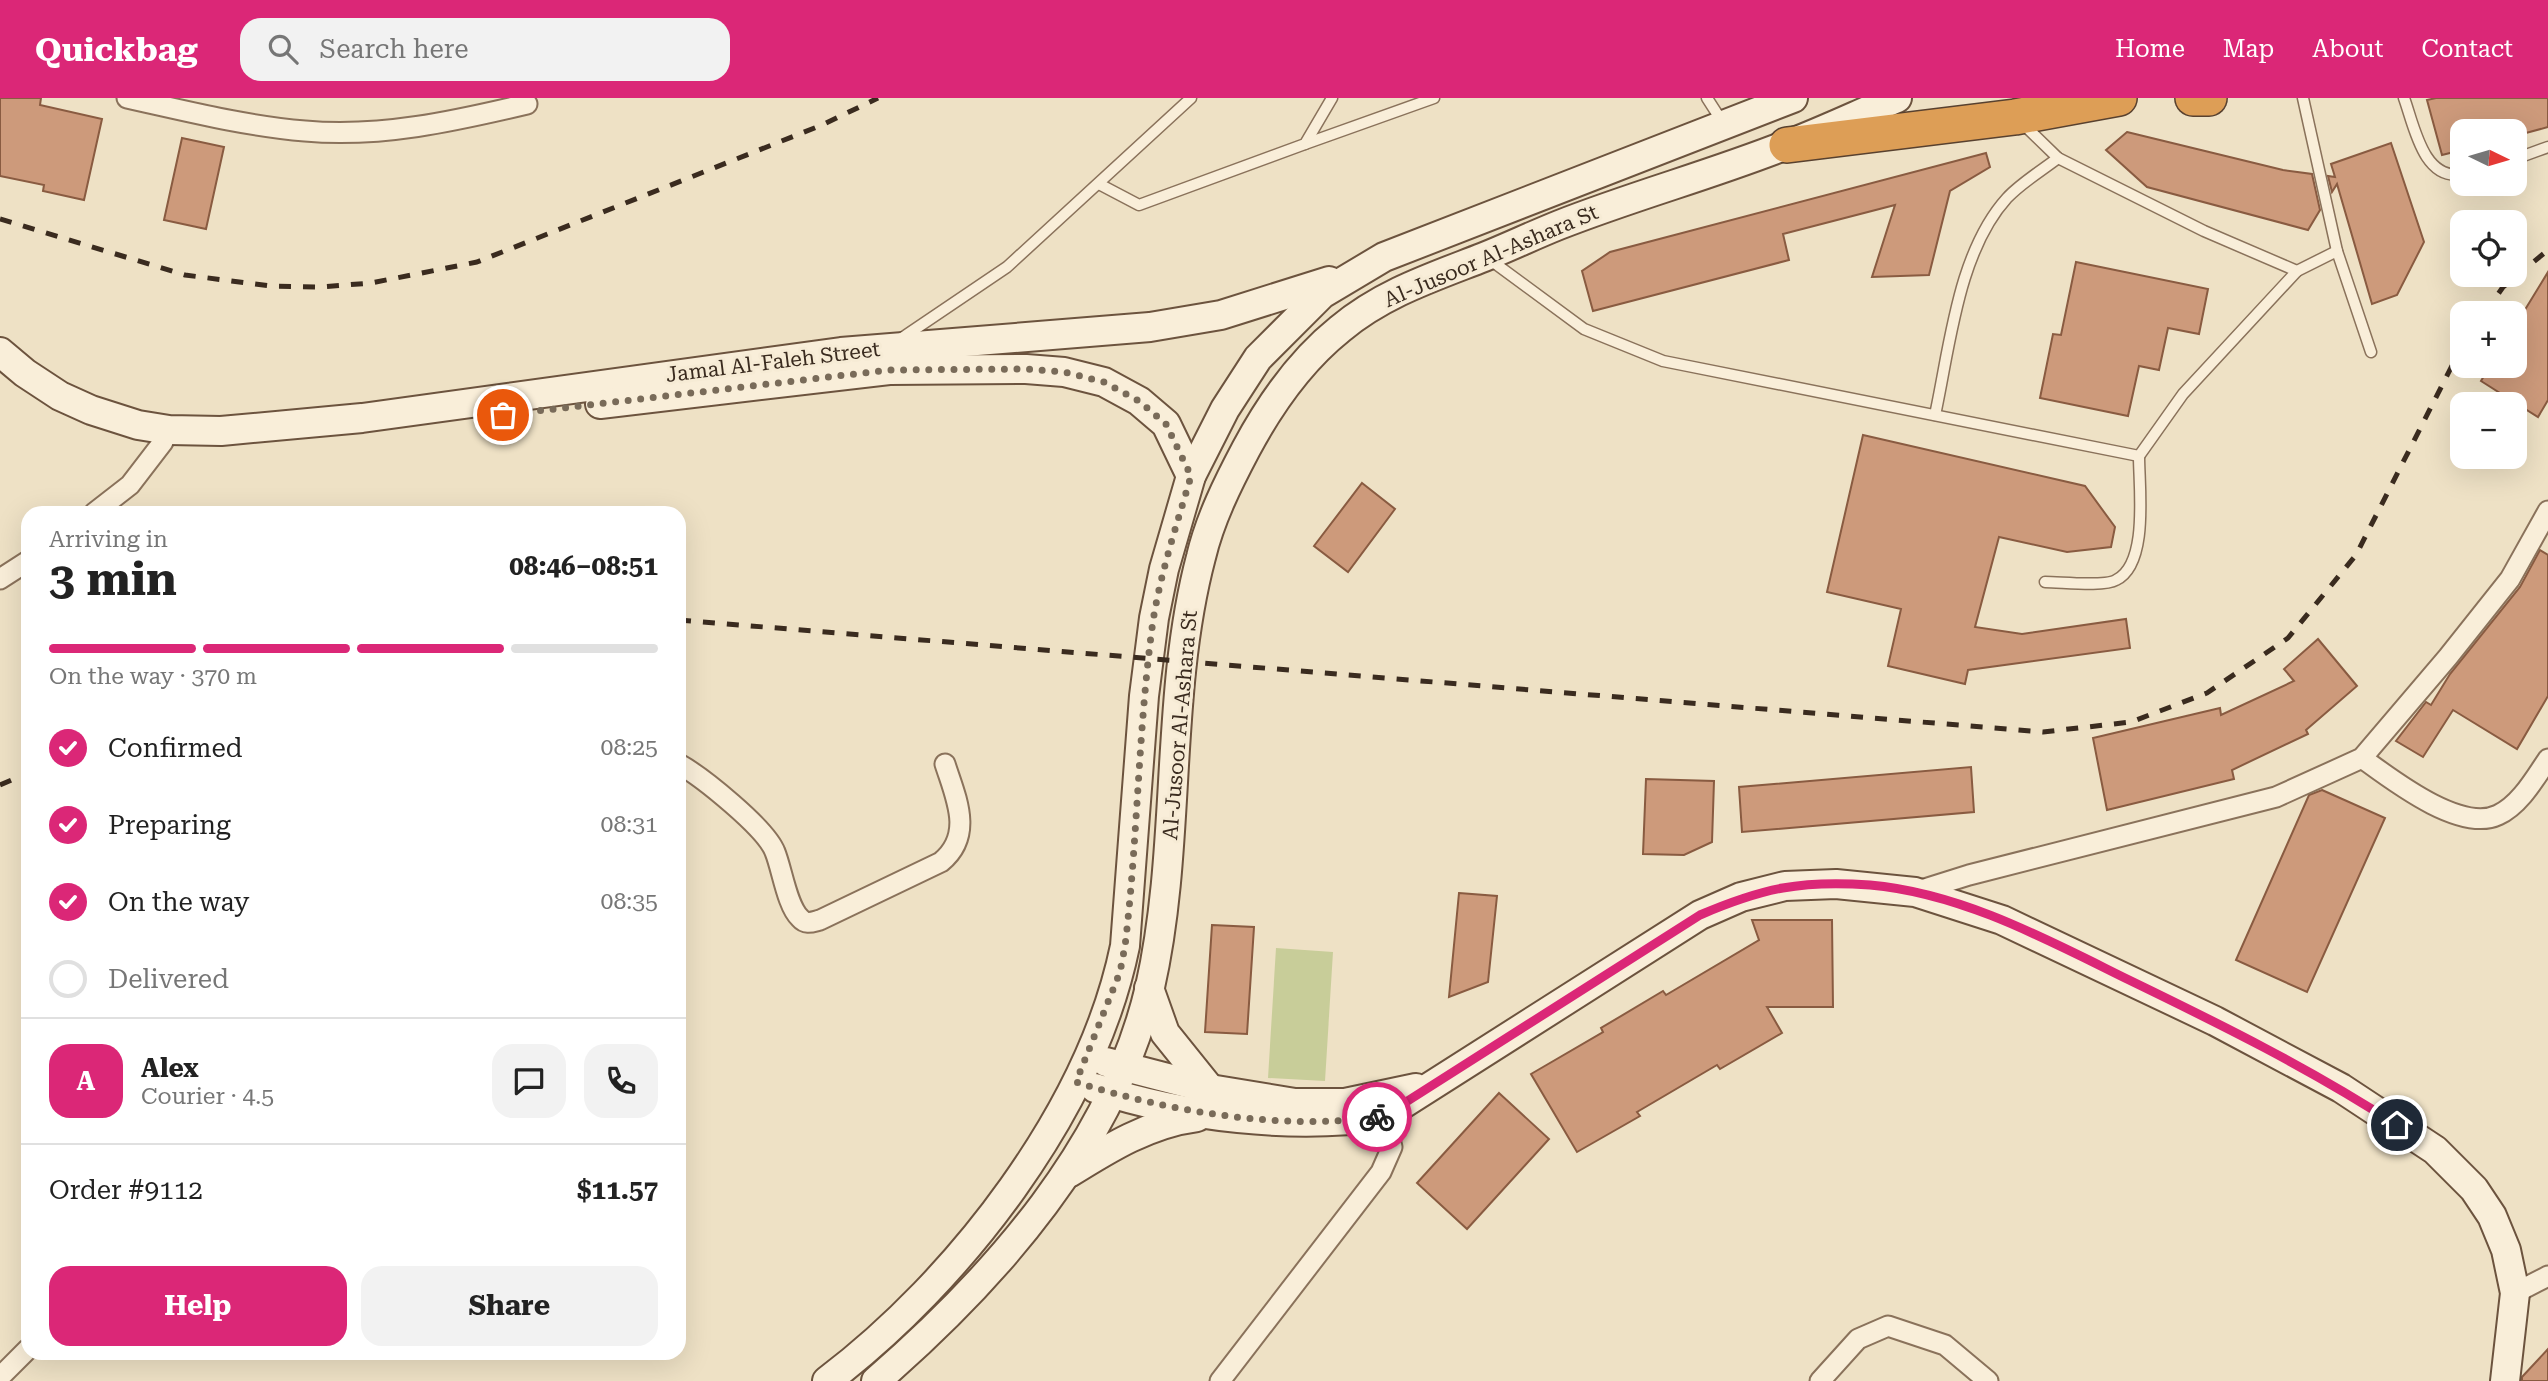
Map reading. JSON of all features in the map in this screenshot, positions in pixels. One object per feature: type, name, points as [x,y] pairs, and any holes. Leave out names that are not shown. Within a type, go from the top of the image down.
[{"type":"highway","points":[[1787,145],[2015,117],[2119,98]]},
{"type":"highway","points":[[2193,98],[2209,98]]},
{"type":"street","points":[[127,98],[266,127],[331,132],[389,130],[453,121],[527,104]]},
{"type":"street","name":"Al-Jusoor Al-Ashara St","points":[[827,1381],[873,1346],[947,1271],[1038,1153],[1088,1055],[1120,972],[1125,946],[1144,696],[1154,618],[1164,569],[1191,476],[1225,409],[1258,358],[1322,293],[1384,257],[1793,98]]},
{"type":"street","name":"Al-Jusoor Al-Ashara St","points":[[876,1381],[922,1342],[964,1298],[1066,1174],[1113,1094],[1149,988],[1167,879],[1180,683],[1191,601],[1202,552],[1228,484],[1256,430],[1284,386],[1310,356],[1340,328],[1405,287],[1561,224],[1787,145],[1897,98]]},
{"type":"street","name":"Jamal Al-Faleh Street","points":[[0,352],[25,373],[60,396],[91,410],[138,425],[169,430],[221,432],[362,418],[750,364],[887,348],[1058,336],[1186,322],[1221,315],[1352,274]]},
{"type":"street","name":"Jamal Al-Faleh Street","points":[[0,373],[15,386],[74,418],[123,435],[163,442],[251,442],[889,370],[1026,369],[1064,372],[1104,382],[1139,401],[1166,424],[1191,476]]},
{"type":"street","points":[[103,506],[130,485],[163,442]]},
{"type":"street","points":[[1915,892],[1969,875],[2276,797],[2362,758],[2510,579],[2548,512]]},
{"type":"street","points":[[0,579],[21,566]]},
{"type":"street","points":[[2362,758],[2398,784],[2441,809],[2473,818],[2495,817],[2510,808],[2548,759]]},
{"type":"street","points":[[686,769],[743,813],[766,836],[774,848],[794,911],[807,923],[820,920],[942,862],[954,852],[961,827],[960,811],[945,764]]},
{"type":"street","points":[[1088,1055],[1215,1102],[1313,1122],[1346,1122],[1384,1116],[1700,915],[1741,897],[1785,886],[1823,884],[1872,886],[1915,892],[2002,920],[2215,1021],[2341,1088],[2435,1150],[2474,1189],[2492,1216],[2506,1250],[2515,1293],[2505,1381]]},
{"type":"street","points":[[1149,988],[1165,1032],[1174,1048],[1215,1102]]},
{"type":"street","points":[[1076,1082],[1113,1094],[1215,1102],[1345,1103],[1436,1084]]},
{"type":"street","points":[[1066,1174],[1121,1142],[1215,1102]]},
{"type":"street","points":[[1220,1381],[1381,1172],[1392,1147],[1384,1116]]},
{"type":"street","points":[[2515,1293],[2548,1276]]},
{"type":"street","points":[[1820,1381],[1858,1339],[1888,1326],[1945,1345],[1988,1381]]},
{"type":"street","points":[[0,1377],[21,1356]]},
{"type":"lane","points":[[887,348],[1007,267],[1191,98]]},
{"type":"lane","points":[[1305,144],[1332,98]]},
{"type":"lane","points":[[1099,184],[1139,205],[1434,98]]},
{"type":"lane","points":[[1707,98],[1725,126]]},
{"type":"lane","points":[[2303,98],[2337,251],[2371,352]]},
{"type":"lane","points":[[2403,98],[2428,162],[2440,172],[2450,175]]},
{"type":"lane","points":[[2015,117],[2058,158],[2204,231],[2298,271]]},
{"type":"lane","points":[[2527,155],[2548,147]]},
{"type":"lane","points":[[1935,415],[1966,270],[1983,231],[2007,197],[2058,158]]},
{"type":"lane","points":[[2045,582],[2114,582],[2129,571],[2139,536],[2139,456],[2183,394],[2298,271],[2337,251]]},
{"type":"lane","points":[[1485,256],[1584,329],[1663,361],[2139,456]]},
{"type":"green space","points":[[1276,948],[1333,952],[1325,1081],[1268,1078]]},
{"type":"building","points":[[0,98],[41,98],[40,105],[102,119],[84,200],[43,191],[44,185],[0,176]]},
{"type":"building","points":[[2548,98],[2548,127],[2527,133],[2527,119],[2450,119],[2450,153],[2442,155],[2427,100]]},
{"type":"building","points":[[2127,132],[2283,170],[2312,174],[2320,210],[2308,230],[2147,187],[2106,150]]},
{"type":"building","points":[[182,138],[224,147],[206,229],[164,220]]},
{"type":"building","points":[[2391,143],[2424,242],[2397,295],[2372,304],[2337,184],[2332,192],[2328,176],[2335,177],[2331,164]]},
{"type":"building","points":[[1986,153],[1990,167],[1950,191],[1929,275],[1872,277],[1895,205],[1783,234],[1789,260],[1593,311],[1582,271],[1610,252]]},
{"type":"building","points":[[2076,262],[2208,289],[2199,334],[2168,328],[2159,370],[2139,366],[2128,416],[2040,398],[2053,334],[2061,335]]},
{"type":"building","points":[[2548,272],[2548,400],[2538,417],[2527,410],[2527,392],[2498,392],[2481,381],[2483,378],[2527,378],[2527,306]]},
{"type":"building","points":[[1863,435],[2085,486],[2115,527],[2111,547],[2067,552],[1999,537],[1975,627],[2022,634],[2126,619],[2130,648],[1968,670],[1965,684],[1888,666],[1901,609],[1827,592]]},
{"type":"building","points":[[1362,483],[1395,509],[1348,572],[1314,546]]},
{"type":"building","points":[[2540,550],[2548,555],[2548,696],[2517,749],[2453,710],[2423,757],[2396,741],[2426,702],[2431,705],[2450,674],[2520,587]]},
{"type":"building","points":[[2318,639],[2357,686],[2306,730],[2308,734],[2232,770],[2234,779],[2107,810],[2093,738],[2220,708],[2221,715],[2294,681],[2284,669]]},
{"type":"building","points":[[1971,767],[1974,812],[1742,832],[1739,787]]},
{"type":"building","points":[[1646,779],[1714,781],[1712,842],[1684,855],[1643,854]]},
{"type":"building","points":[[2322,790],[2385,818],[2307,992],[2236,960],[2309,795]]},
{"type":"building","points":[[1459,893],[1497,896],[1488,982],[1449,997]]},
{"type":"building","points":[[1752,920],[1832,920],[1833,1007],[1767,1007],[1782,1033],[1720,1069],[1717,1065],[1637,1112],[1640,1116],[1577,1152],[1531,1074],[1603,1032],[1601,1028],[1663,991],[1666,995],[1759,940]]},
{"type":"building","points":[[1212,925],[1254,927],[1247,1034],[1205,1032]]},
{"type":"building","points":[[1499,1093],[1549,1139],[1467,1229],[1417,1183]]},
{"type":"building","points":[[2548,1349],[2548,1381],[2522,1381],[2522,1377]]},
{"type":"railway","points":[[0,219],[185,275],[271,286],[320,287],[371,283],[477,262],[822,125],[878,98]]},
{"type":"railway","points":[[2493,301],[2503,287],[2548,250]]},
{"type":"railway","points":[[686,621],[2043,732],[2131,722],[2207,693],[2288,638],[2356,555],[2450,370]]},
{"type":"railway","points":[[0,785],[21,776]]},
{"type":"way so far","points":[[503,415],[889,370],[1026,369],[1064,372],[1104,382],[1139,401],[1166,424],[1191,476],[1164,569],[1154,618],[1144,696],[1125,946],[1120,972],[1076,1082],[1126,1098],[1219,1115],[1313,1122],[1346,1122],[1377,1117]]},
{"type":"route","points":[[1377,1117],[1384,1116],[1436,1084],[1700,915],[1741,897],[1785,886],[1836,884],[1915,892],[2002,920],[2215,1021],[2341,1088],[2397,1125]]}]
